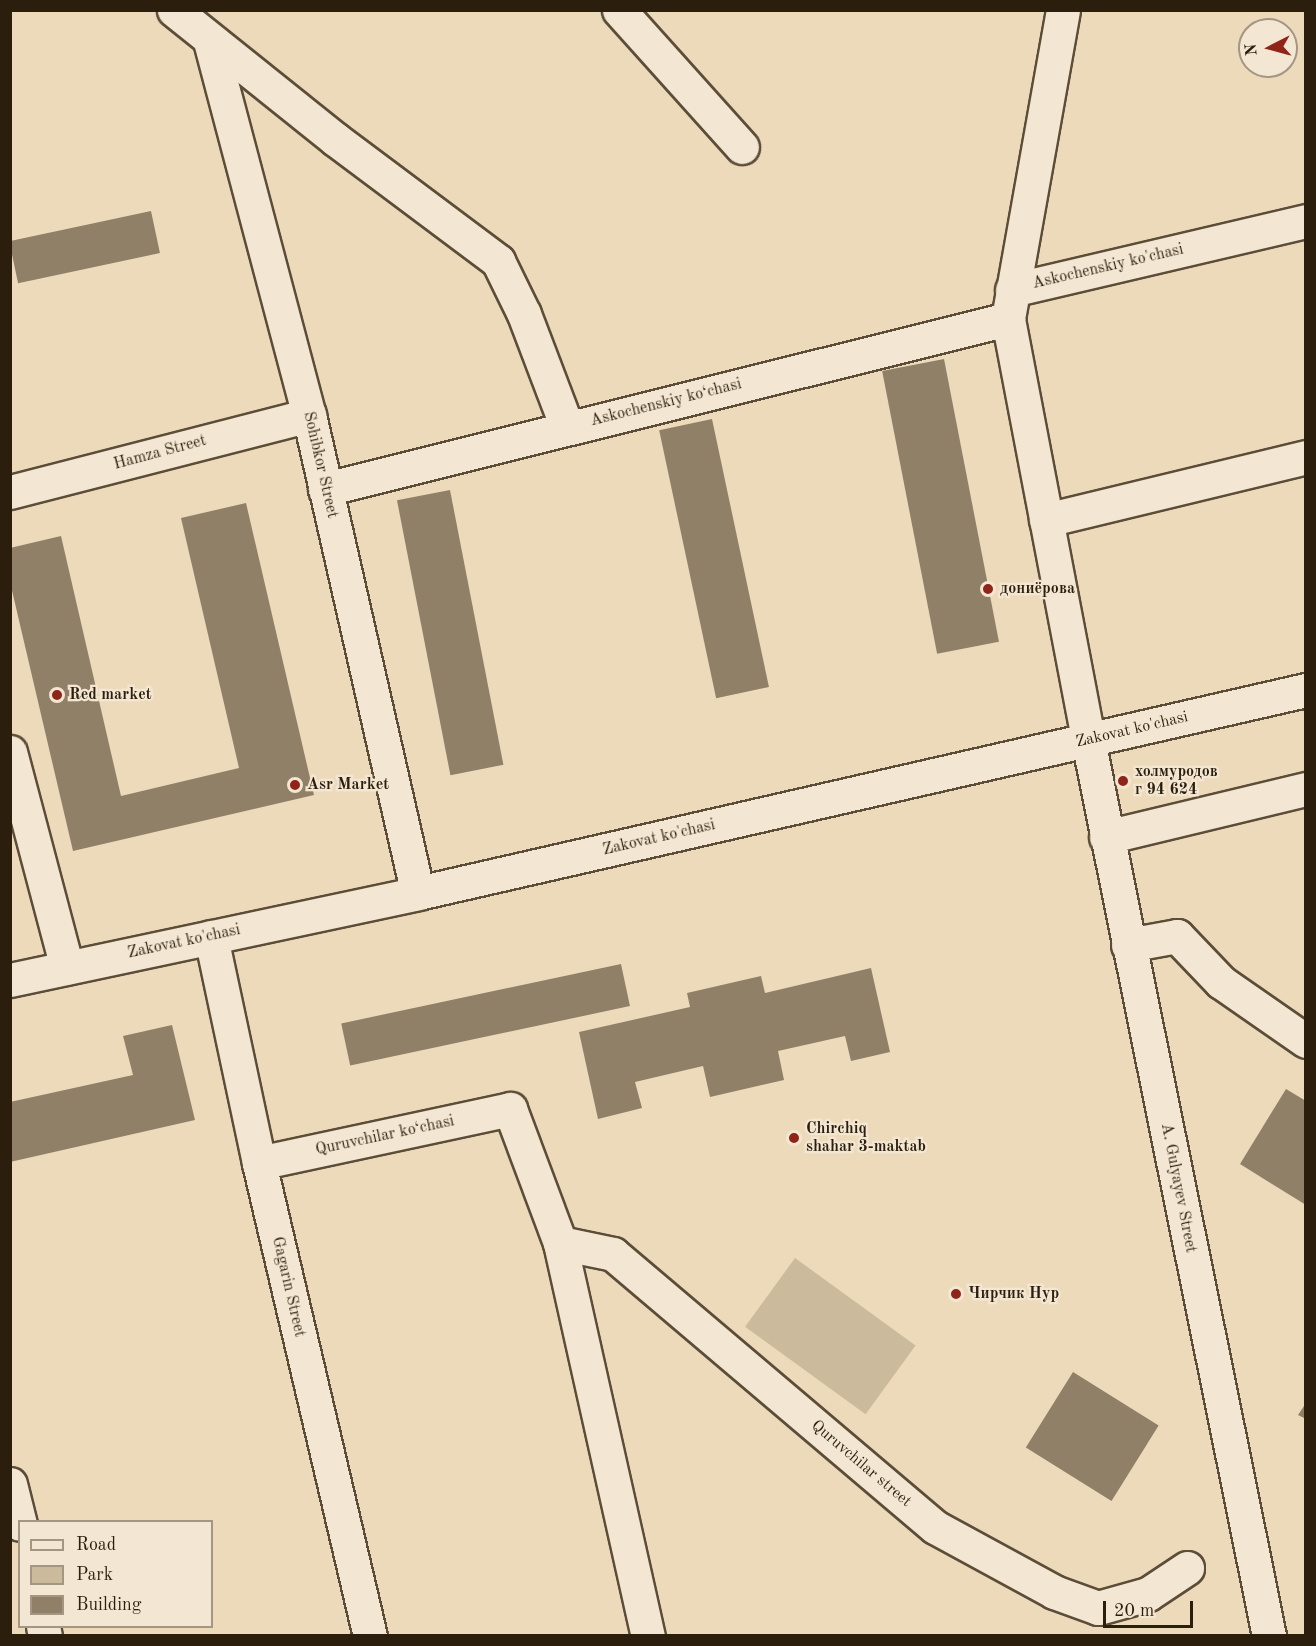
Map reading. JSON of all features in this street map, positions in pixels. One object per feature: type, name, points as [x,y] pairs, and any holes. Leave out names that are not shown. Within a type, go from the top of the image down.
[{"type":"street","points":[[174,10],[335,139],[498,261],[524,314],[567,428]]},
{"type":"street","points":[[619,10],[742,147]]},
{"type":"street","name":"Askochenskiy ko'chasi","points":[[1063,10],[1010,304],[1305,221]]},
{"type":"street","name":"Sohibkor Street","points":[[210,41],[309,415],[418,892]]},
{"type":"street","name":"Askochenskiy ko‘chasi","points":[[325,489],[567,428],[1010,304]]},
{"type":"street","name":"A. Gulyayev Street","points":[[1010,304],[1046,520],[1106,837],[1269,1635]]},
{"type":"street","name":"Hamza Street","points":[[10,492],[309,415]]},
{"type":"street","points":[[1046,520],[1305,457]]},
{"type":"street","name":"Zakovat ko'chasi","points":[[10,980],[418,892],[1305,690]]},
{"type":"street","points":[[10,752],[67,968]]},
{"type":"street","points":[[1106,837],[1305,789]]},
{"type":"street","points":[[1128,945],[1177,936],[1221,982],[1305,1041]]},
{"type":"street","name":"Gagarin Street","points":[[211,937],[259,1163],[370,1635]]},
{"type":"street","points":[[259,1163],[510,1109],[560,1243],[648,1635]]},
{"type":"street","name":"Quruvchilar street","points":[[560,1243],[614,1254],[935,1527],[1054,1592],[1098,1608],[1148,1594],[1187,1568]]},
{"type":"street","points":[[10,1484],[19,1520]]},
{"type":"green space","points":[[795,1258],[916,1346],[866,1414],[745,1327]]},
{"type":"building","points":[[151,211],[160,253],[18,283],[10,241]]},
{"type":"building","points":[[944,359],[999,642],[937,654],[882,371]]},
{"type":"building","points":[[712,419],[769,687],[716,698],[659,430]]},
{"type":"building","points":[[450,490],[503,765],[450,775],[397,500]]},
{"type":"building","points":[[246,503],[314,795],[73,851],[10,582],[10,548],[61,536],[121,796],[239,768],[181,518]]},
{"type":"building","points":[[621,964],[630,1006],[350,1066],[341,1023]]},
{"type":"building","points":[[871,968],[890,1052],[851,1061],[845,1036],[778,1051],[784,1080],[710,1097],[703,1066],[635,1082],[642,1108],[598,1119],[579,1032],[690,1007],[687,993],[761,976],[765,993]]},
{"type":"building","points":[[172,1025],[195,1120],[10,1162],[10,1102],[133,1075],[123,1036]]},
{"type":"building","points":[[1286,1089],[1306,1101],[1306,1205],[1240,1164]]},
{"type":"building","points":[[1073,1372],[1159,1426],[1111,1501],[1026,1447]]},
{"type":"building","points":[[1306,1403],[1306,1419],[1298,1415]]},
{"type":"place","name":"дониёрова","points":[[988,589]]},
{"type":"place","name":"Red market","points":[[57,695]]},
{"type":"place","name":"холмуродов г 94 624","points":[[1123,781]]},
{"type":"place","name":"Asr Market","points":[[295,785]]},
{"type":"place","name":"Chirchiq shahar 3-maktab","points":[[794,1138]]},
{"type":"place","name":"Чирчик Нур","points":[[956,1294]]}]
